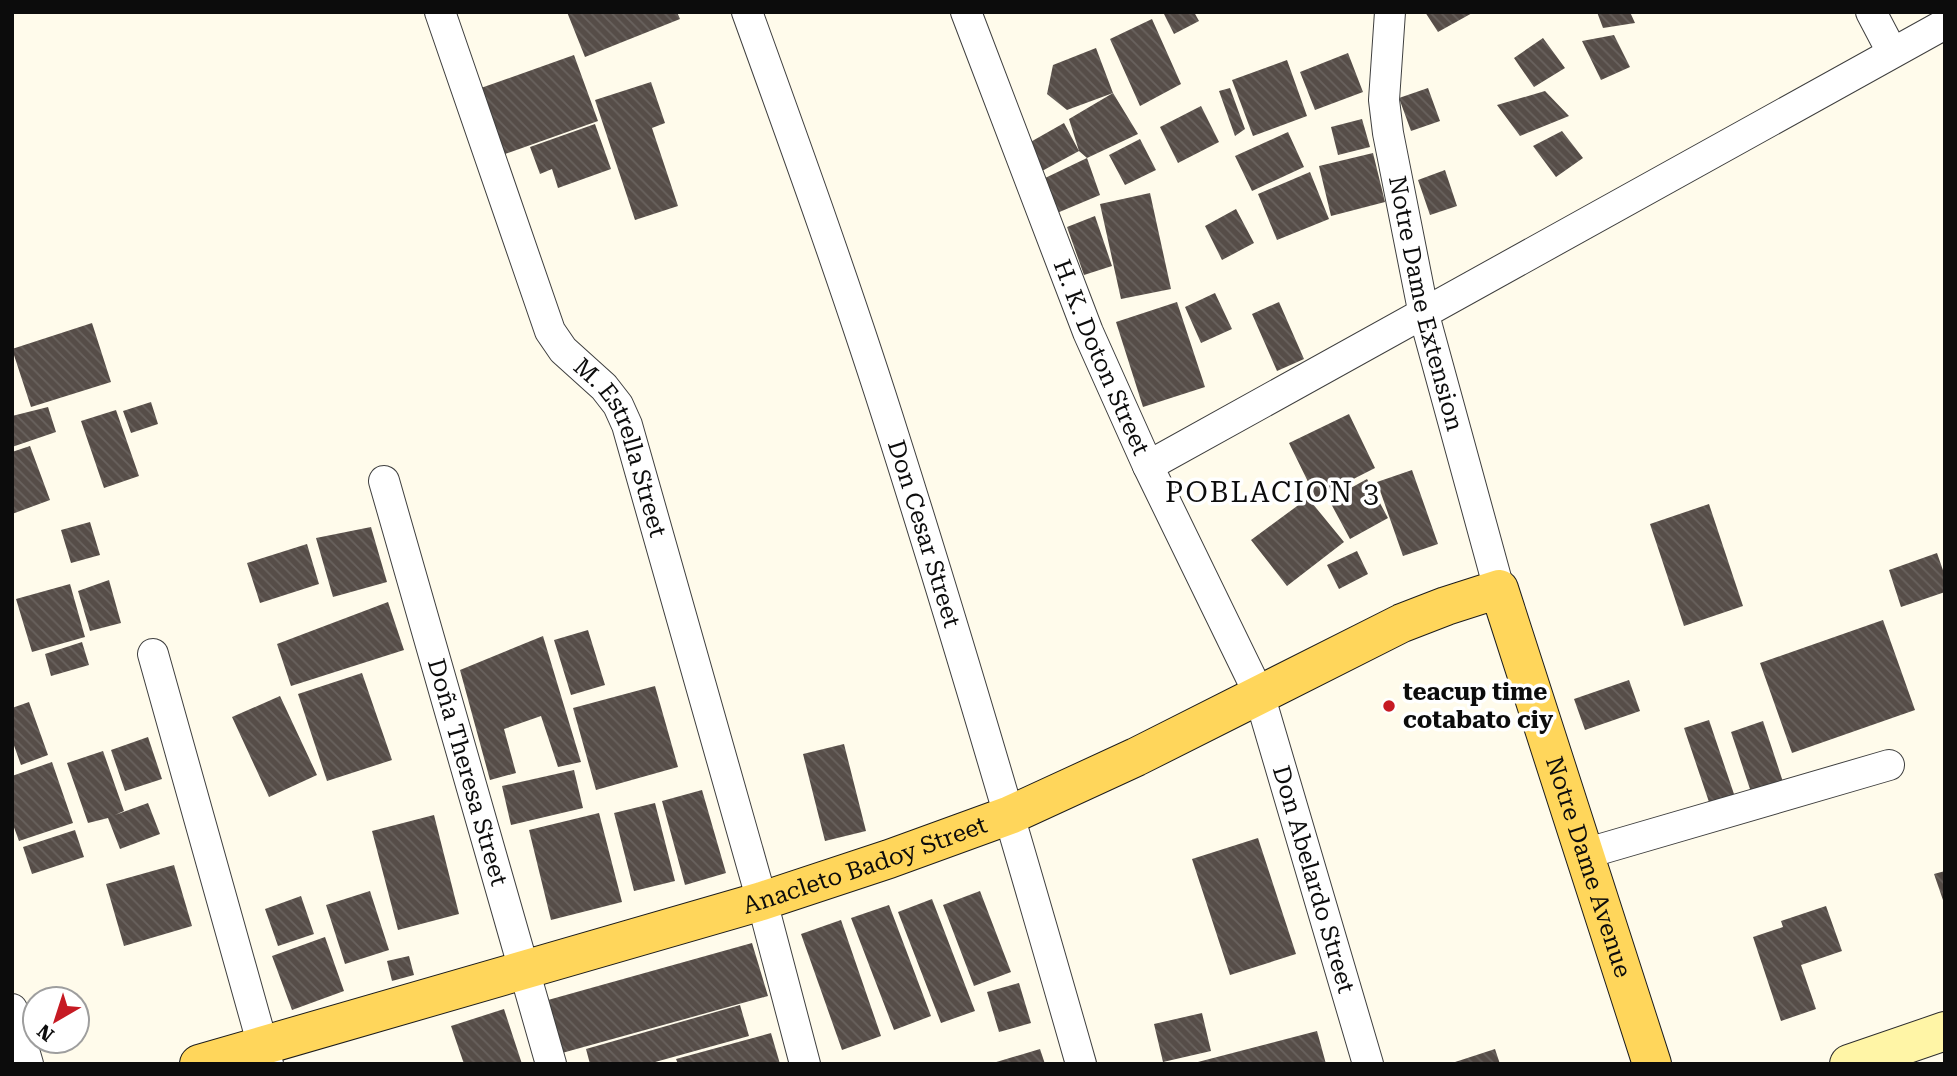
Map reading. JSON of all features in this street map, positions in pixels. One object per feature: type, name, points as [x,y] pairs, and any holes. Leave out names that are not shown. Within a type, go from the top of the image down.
[{"type":"main road","name":"Anacleto Badoy Street","points":[[199,1064],[265,1054],[524,969],[762,901],[890,859],[1010,815],[1136,757],[1402,623],[1499,589]]},
{"type":"main road","name":"Notre Dame Avenue","points":[[1499,589],[1652,1064]]},
{"type":"main road","points":[[1849,1064],[1945,1031]]},
{"type":"street","name":"M. Estrella Street","points":[[440,12],[550,331],[563,350],[604,387],[618,405],[627,425],[762,901],[805,1064]]},
{"type":"street","name":"Don Cesar Street","points":[[747,12],[834,254],[890,422],[1010,815],[1081,1064]]},
{"type":"street","name":"H. K. Doton Street","points":[[966,12],[1088,332],[1148,466],[1259,694]]},
{"type":"street","name":"Notre Dame Extension","points":[[1390,12],[1384,100],[1388,133],[1424,315],[1499,589]]},
{"type":"street","points":[[1871,12],[1892,52]]},
{"type":"street","points":[[1148,466],[1945,24]]},
{"type":"street","name":"Doña Theresa Street","points":[[384,481],[551,1064]]},
{"type":"street","points":[[153,654],[265,1054]]},
{"type":"street","name":"Don Abelardo Street","points":[[1259,694],[1368,1064]]},
{"type":"street","points":[[1584,854],[1889,765]]},
{"type":"street","points":[[12,1009],[28,1064]]},
{"type":"building","points":[[567,12],[677,12],[680,19],[585,57]]},
{"type":"building","points":[[1163,12],[1194,12],[1199,21],[1174,34]]},
{"type":"building","points":[[1425,12],[1474,12],[1438,32]]},
{"type":"building","points":[[1597,12],[1630,12],[1635,23],[1603,28]]},
{"type":"building","points":[[1152,19],[1181,84],[1140,106],[1110,39]]},
{"type":"building","points":[[1614,35],[1630,67],[1601,80],[1582,41]]},
{"type":"building","points":[[1543,38],[1565,68],[1534,87],[1514,58]]},
{"type":"building","points":[[1096,48],[1113,93],[1067,110],[1047,94],[1053,65]]},
{"type":"building","points":[[1348,53],[1363,92],[1315,110],[1300,72]]},
{"type":"building","points":[[574,55],[598,121],[502,155],[478,89]]},
{"type":"building","points":[[1287,60],[1307,116],[1253,136],[1232,80]]},
{"type":"building","points":[[651,82],[665,123],[652,128],[678,206],[635,220],[595,100]]},
{"type":"building","points":[[1230,88],[1245,129],[1235,136],[1219,91]]},
{"type":"building","points":[[1428,88],[1440,121],[1411,131],[1399,98]]},
{"type":"building","points":[[1545,91],[1569,116],[1520,136],[1497,105]]},
{"type":"building","points":[[1113,93],[1138,134],[1087,158],[1079,151],[1069,119]]},
{"type":"building","points":[[1201,106],[1219,142],[1178,163],[1160,127]]},
{"type":"building","points":[[1362,119],[1370,147],[1338,155],[1331,127]]},
{"type":"building","points":[[1064,123],[1079,151],[1042,171],[1027,144]]},
{"type":"building","points":[[595,124],[611,169],[558,188],[552,169],[540,174],[530,147]]},
{"type":"building","points":[[1562,131],[1583,158],[1556,177],[1533,146]]},
{"type":"building","points":[[1288,132],[1304,167],[1252,191],[1235,156]]},
{"type":"building","points":[[1140,139],[1156,170],[1125,185],[1109,155]]},
{"type":"building","points":[[1373,153],[1385,202],[1331,216],[1319,166]]},
{"type":"building","points":[[1087,158],[1100,195],[1057,213],[1043,179]]},
{"type":"building","points":[[1445,170],[1457,206],[1430,215],[1418,180]]},
{"type":"building","points":[[1310,172],[1329,219],[1277,240],[1258,194]]},
{"type":"building","points":[[1150,193],[1171,289],[1121,299],[1100,204]]},
{"type":"building","points":[[1236,209],[1254,243],[1222,260],[1205,226]]},
{"type":"building","points":[[1095,216],[1112,266],[1084,275],[1067,227]]},
{"type":"building","points":[[1215,293],[1232,329],[1201,343],[1185,307]]},
{"type":"building","points":[[1177,302],[1205,387],[1143,407],[1116,322]]},
{"type":"building","points":[[1279,302],[1304,359],[1277,371],[1252,314]]},
{"type":"building","points":[[92,323],[111,382],[31,407],[12,349]]},
{"type":"building","points":[[151,402],[158,424],[131,433],[123,411]]},
{"type":"building","points":[[48,407],[56,432],[12,447],[12,416]]},
{"type":"building","points":[[116,410],[139,476],[104,488],[81,421]]},
{"type":"building","points":[[1349,414],[1375,468],[1316,498],[1289,443]]},
{"type":"building","points":[[30,446],[50,500],[12,514],[12,452]]},
{"type":"building","points":[[1412,470],[1438,544],[1403,556],[1377,482]]},
{"type":"building","points":[[1367,479],[1388,518],[1350,539],[1329,500]]},
{"type":"building","points":[[1308,498],[1344,542],[1287,586],[1251,540]]},
{"type":"building","points":[[1709,504],[1743,606],[1684,626],[1650,524]]},
{"type":"building","points":[[90,522],[100,555],[71,563],[61,530]]},
{"type":"building","points":[[371,527],[387,582],[333,597],[316,538]]},
{"type":"building","points":[[307,544],[319,584],[260,603],[247,563]]},
{"type":"building","points":[[1357,551],[1368,574],[1339,589],[1327,565]]},
{"type":"building","points":[[1937,553],[1945,576],[1945,592],[1901,607],[1889,570]]},
{"type":"building","points":[[109,580],[121,623],[90,631],[78,591]]},
{"type":"building","points":[[70,584],[85,637],[32,652],[16,599]]},
{"type":"building","points":[[388,602],[404,650],[291,686],[277,644]]},
{"type":"building","points":[[1883,620],[1915,710],[1792,753],[1760,663]]},
{"type":"building","points":[[588,630],[605,685],[571,695],[554,640]]},
{"type":"building","points":[[543,636],[581,762],[558,767],[541,716],[504,729],[516,773],[490,780],[460,670]]},
{"type":"building","points":[[82,642],[89,665],[51,676],[45,654]]},
{"type":"building","points":[[362,673],[392,760],[327,781],[298,694]]},
{"type":"building","points":[[1629,680],[1640,711],[1585,730],[1574,699]]},
{"type":"building","points":[[655,686],[678,767],[596,790],[573,708]]},
{"type":"building","points":[[280,696],[317,775],[269,797],[232,717]]},
{"type":"building","points":[[29,702],[48,755],[21,765],[12,740],[12,708]]},
{"type":"building","points":[[1709,720],[1735,797],[1710,805],[1684,728]]},
{"type":"building","points":[[1763,721],[1784,785],[1752,795],[1731,732]]},
{"type":"building","points":[[148,737],[162,779],[125,791],[111,750]]},
{"type":"building","points":[[844,744],[866,831],[825,841],[803,754]]},
{"type":"building","points":[[103,751],[124,811],[115,815],[148,803],[160,834],[120,849],[108,818],[88,823],[67,763]]},
{"type":"building","points":[[52,762],[73,823],[19,841],[12,822],[12,776]]},
{"type":"building","points":[[574,770],[583,808],[511,825],[502,786]]},
{"type":"building","points":[[702,790],[726,873],[685,885],[662,801]]},
{"type":"building","points":[[655,803],[675,881],[634,891],[614,813]]},
{"type":"building","points":[[599,813],[622,902],[551,920],[529,830]]},
{"type":"building","points":[[434,815],[459,914],[398,930],[372,831]]},
{"type":"building","points":[[75,830],[84,857],[32,874],[23,847]]},
{"type":"building","points":[[1258,838],[1296,954],[1230,975],[1192,859]]},
{"type":"building","points":[[174,865],[192,926],[124,946],[106,884]]},
{"type":"building","points":[[1945,871],[1945,903],[1944,903],[1934,874]]},
{"type":"building","points":[[370,891],[389,950],[345,964],[326,905]]},
{"type":"building","points":[[980,891],[1011,972],[974,986],[943,905]]},
{"type":"building","points":[[301,896],[314,934],[278,946],[265,909]]},
{"type":"building","points":[[932,899],[975,1011],[941,1023],[898,912]]},
{"type":"building","points":[[889,905],[931,1016],[894,1030],[851,918]]},
{"type":"building","points":[[1826,906],[1842,951],[1801,965],[1816,1009],[1781,1021],[1753,937],[1783,927],[1781,921]]},
{"type":"building","points":[[841,920],[881,1036],[842,1050],[801,934]]},
{"type":"building","points":[[325,937],[344,991],[292,1010],[272,956]]},
{"type":"building","points":[[752,943],[768,996],[562,1053],[548,1000]]},
{"type":"building","points":[[409,956],[414,975],[392,981],[387,961]]},
{"type":"building","points":[[1019,983],[1031,1023],[999,1032],[987,992]]},
{"type":"building","points":[[740,1005],[749,1036],[648,1064],[590,1064],[586,1049]]},
{"type":"building","points":[[504,1009],[522,1064],[464,1064],[451,1026]]},
{"type":"building","points":[[1202,1013],[1211,1051],[1163,1062],[1154,1024]]},
{"type":"building","points":[[1317,1031],[1326,1064],[1194,1064],[1194,1063]]},
{"type":"building","points":[[771,1033],[780,1064],[678,1064],[676,1059]]},
{"type":"building","points":[[1040,1049],[1045,1064],[993,1064],[993,1063]]},
{"type":"building","points":[[1495,1049],[1500,1064],[1452,1064],[1452,1063]]},
{"type":"place","name":"teacup time cotabato ciy","points":[[1389,706]]},
{"type":"district","name":"POBLACION 3","points":[[1273,492]]}]
